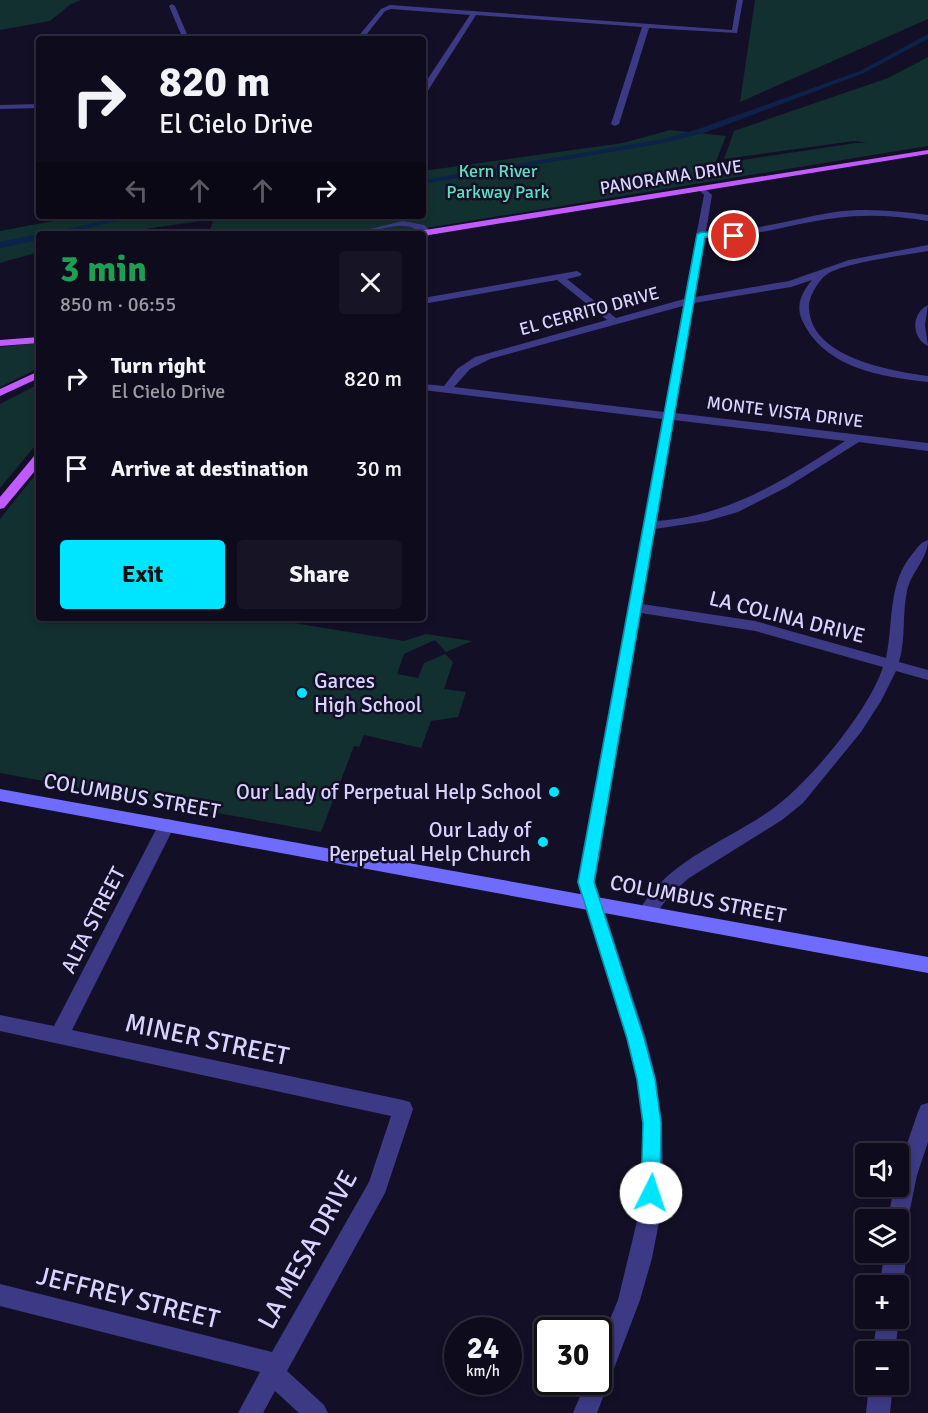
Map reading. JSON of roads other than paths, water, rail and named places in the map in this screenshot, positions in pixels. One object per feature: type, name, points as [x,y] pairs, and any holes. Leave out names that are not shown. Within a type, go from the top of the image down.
[{"type":"main road","name":"PANORAMA DRIVE","points":[[426,233],[928,152]]},
{"type":"main road","points":[[0,343],[36,340]]},
{"type":"main road","points":[[0,393],[36,375]]},
{"type":"main road","points":[[0,505],[36,462]]},
{"type":"main road","name":"COLUMBUS STREET","points":[[0,795],[928,965]]},
{"type":"street","points":[[361,36],[383,10],[390,7],[735,32],[740,0]]},
{"type":"street","points":[[172,6],[185,36]]},
{"type":"street","points":[[426,87],[474,13]]},
{"type":"street","points":[[615,124],[646,25]]},
{"type":"street","points":[[0,107],[36,106]]},
{"type":"street","points":[[612,1344],[629,1300],[641,1258],[649,1217],[653,1158],[652,1123],[646,1079],[636,1038],[586,882],[702,234],[708,195],[702,189]]},
{"type":"street","points":[[702,234],[746,235],[853,213],[884,213],[928,218]]},
{"type":"street","points":[[368,231],[407,223],[421,226],[422,231]]},
{"type":"street","name":"EL CERRITO DRIVE","points":[[447,390],[457,373],[485,357],[690,301],[791,284],[865,258],[928,248]]},
{"type":"street","points":[[828,272],[808,290],[803,306],[807,323],[819,339],[837,353],[864,366],[896,375],[928,379]]},
{"type":"street","points":[[426,301],[577,274]]},
{"type":"street","points":[[559,277],[614,321]]},
{"type":"street","points":[[928,308],[919,321],[922,335],[928,342]]},
{"type":"street","points":[[654,310],[678,313],[687,321]]},
{"type":"street","name":"MONTE VISTA DRIVE","points":[[426,387],[928,447]]},
{"type":"street","points":[[650,525],[679,525],[736,509],[771,492],[855,439]]},
{"type":"street","points":[[647,913],[658,894],[677,877],[776,816],[803,793],[878,694],[891,664],[898,592],[913,561],[928,544]]},
{"type":"street","name":"LA COLINA DRIVE","points":[[634,607],[754,626],[928,675]]},
{"type":"street","name":"ALTA STREET","points":[[59,1035],[167,825]]},
{"type":"street","name":"MINER STREET","points":[[0,1023],[403,1109]]},
{"type":"street","name":"LA MESA DRIVE","points":[[250,1413],[378,1186],[403,1109]]},
{"type":"street","points":[[900,1209],[907,1175],[928,1112]]},
{"type":"street","name":"JEFFREY STREET","points":[[0,1295],[275,1369],[316,1413]]},
{"type":"street","points":[[585,1413],[592,1395]]},
{"type":"street","points":[[878,1413],[880,1395]]},
{"type":"waterway","points":[[426,181],[664,141],[704,130],[862,72],[928,36]]},
{"type":"waterway","points":[[65,231],[120,219]]},
{"type":"waterway","points":[[0,245],[36,238]]},
{"type":"place","name":"Garces High School","points":[[302,693]]},
{"type":"place","name":"Our Lady of Perpetual Help School","points":[[554,792]]},
{"type":"place","name":"Our Lady of Perpetual Help Church","points":[[543,842]]},
{"type":"park label","name":"Kern River Parkway Park","points":[[498,181]]}]
